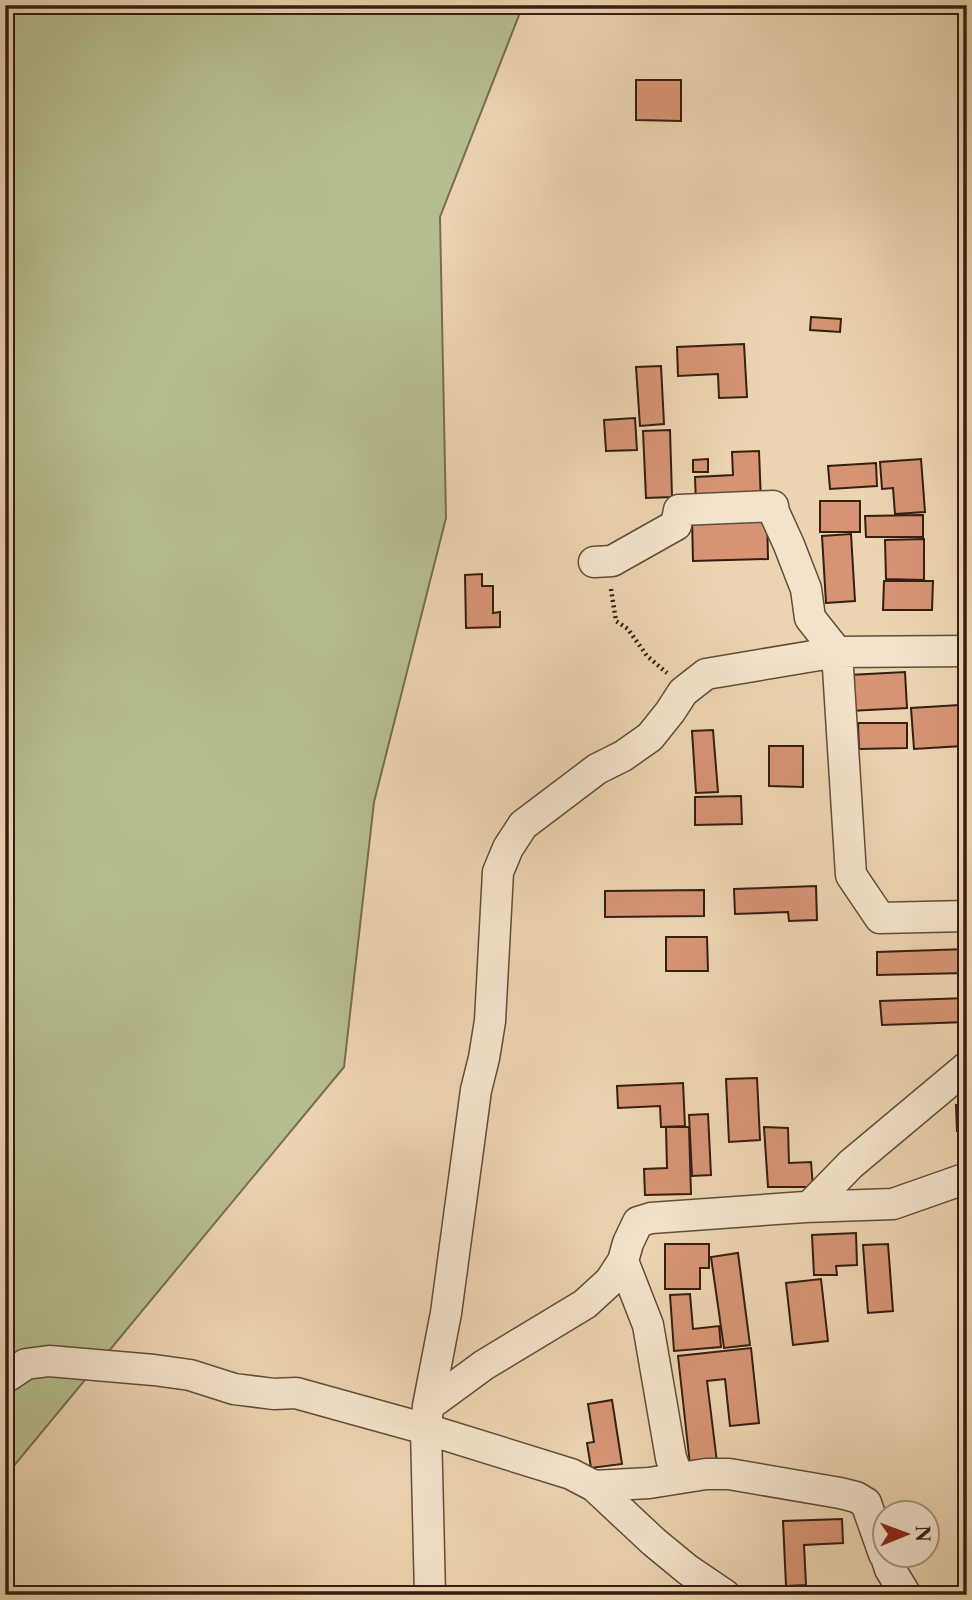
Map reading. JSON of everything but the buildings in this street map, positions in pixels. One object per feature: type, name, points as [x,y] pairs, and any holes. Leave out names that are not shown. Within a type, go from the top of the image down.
[{"type":"street","points":[[601,561],[612,561],[676,525],[679,510],[773,506],[806,589],[810,618],[837,652],[851,875],[880,918],[967,916]]},
{"type":"street","points":[[430,1595],[427,1417],[446,1313],[476,1090],[490,1021],[498,872],[508,848],[523,825],[597,769],[623,756],[650,737],[687,689],[706,674],[837,652],[967,651]]},
{"type":"street","points":[[809,1207],[851,1164],[967,1067]]},
{"type":"street","points":[[427,1417],[484,1365],[585,1304],[610,1281],[623,1261],[638,1222],[650,1217],[893,1204],[967,1178]]},
{"type":"street","points":[[623,1261],[648,1325],[671,1458],[678,1477]]},
{"type":"street","points":[[5,1378],[26,1364],[49,1361],[154,1370],[190,1375],[234,1389],[274,1394],[296,1393],[427,1417],[571,1474],[594,1486],[654,1542],[688,1570],[726,1595]]},
{"type":"street","points":[[594,1486],[729,1474],[785,1482],[856,1497],[866,1503],[870,1514]]},
{"type":"street","points":[[890,1568],[906,1595]]},
{"type":"path","points":[[601,561],[616,621],[628,629],[647,656],[687,689]]},
{"type":"green space","points":[[5,5],[523,5],[440,217],[446,518],[374,802],[344,1067],[12,1468],[5,1483]]}]
